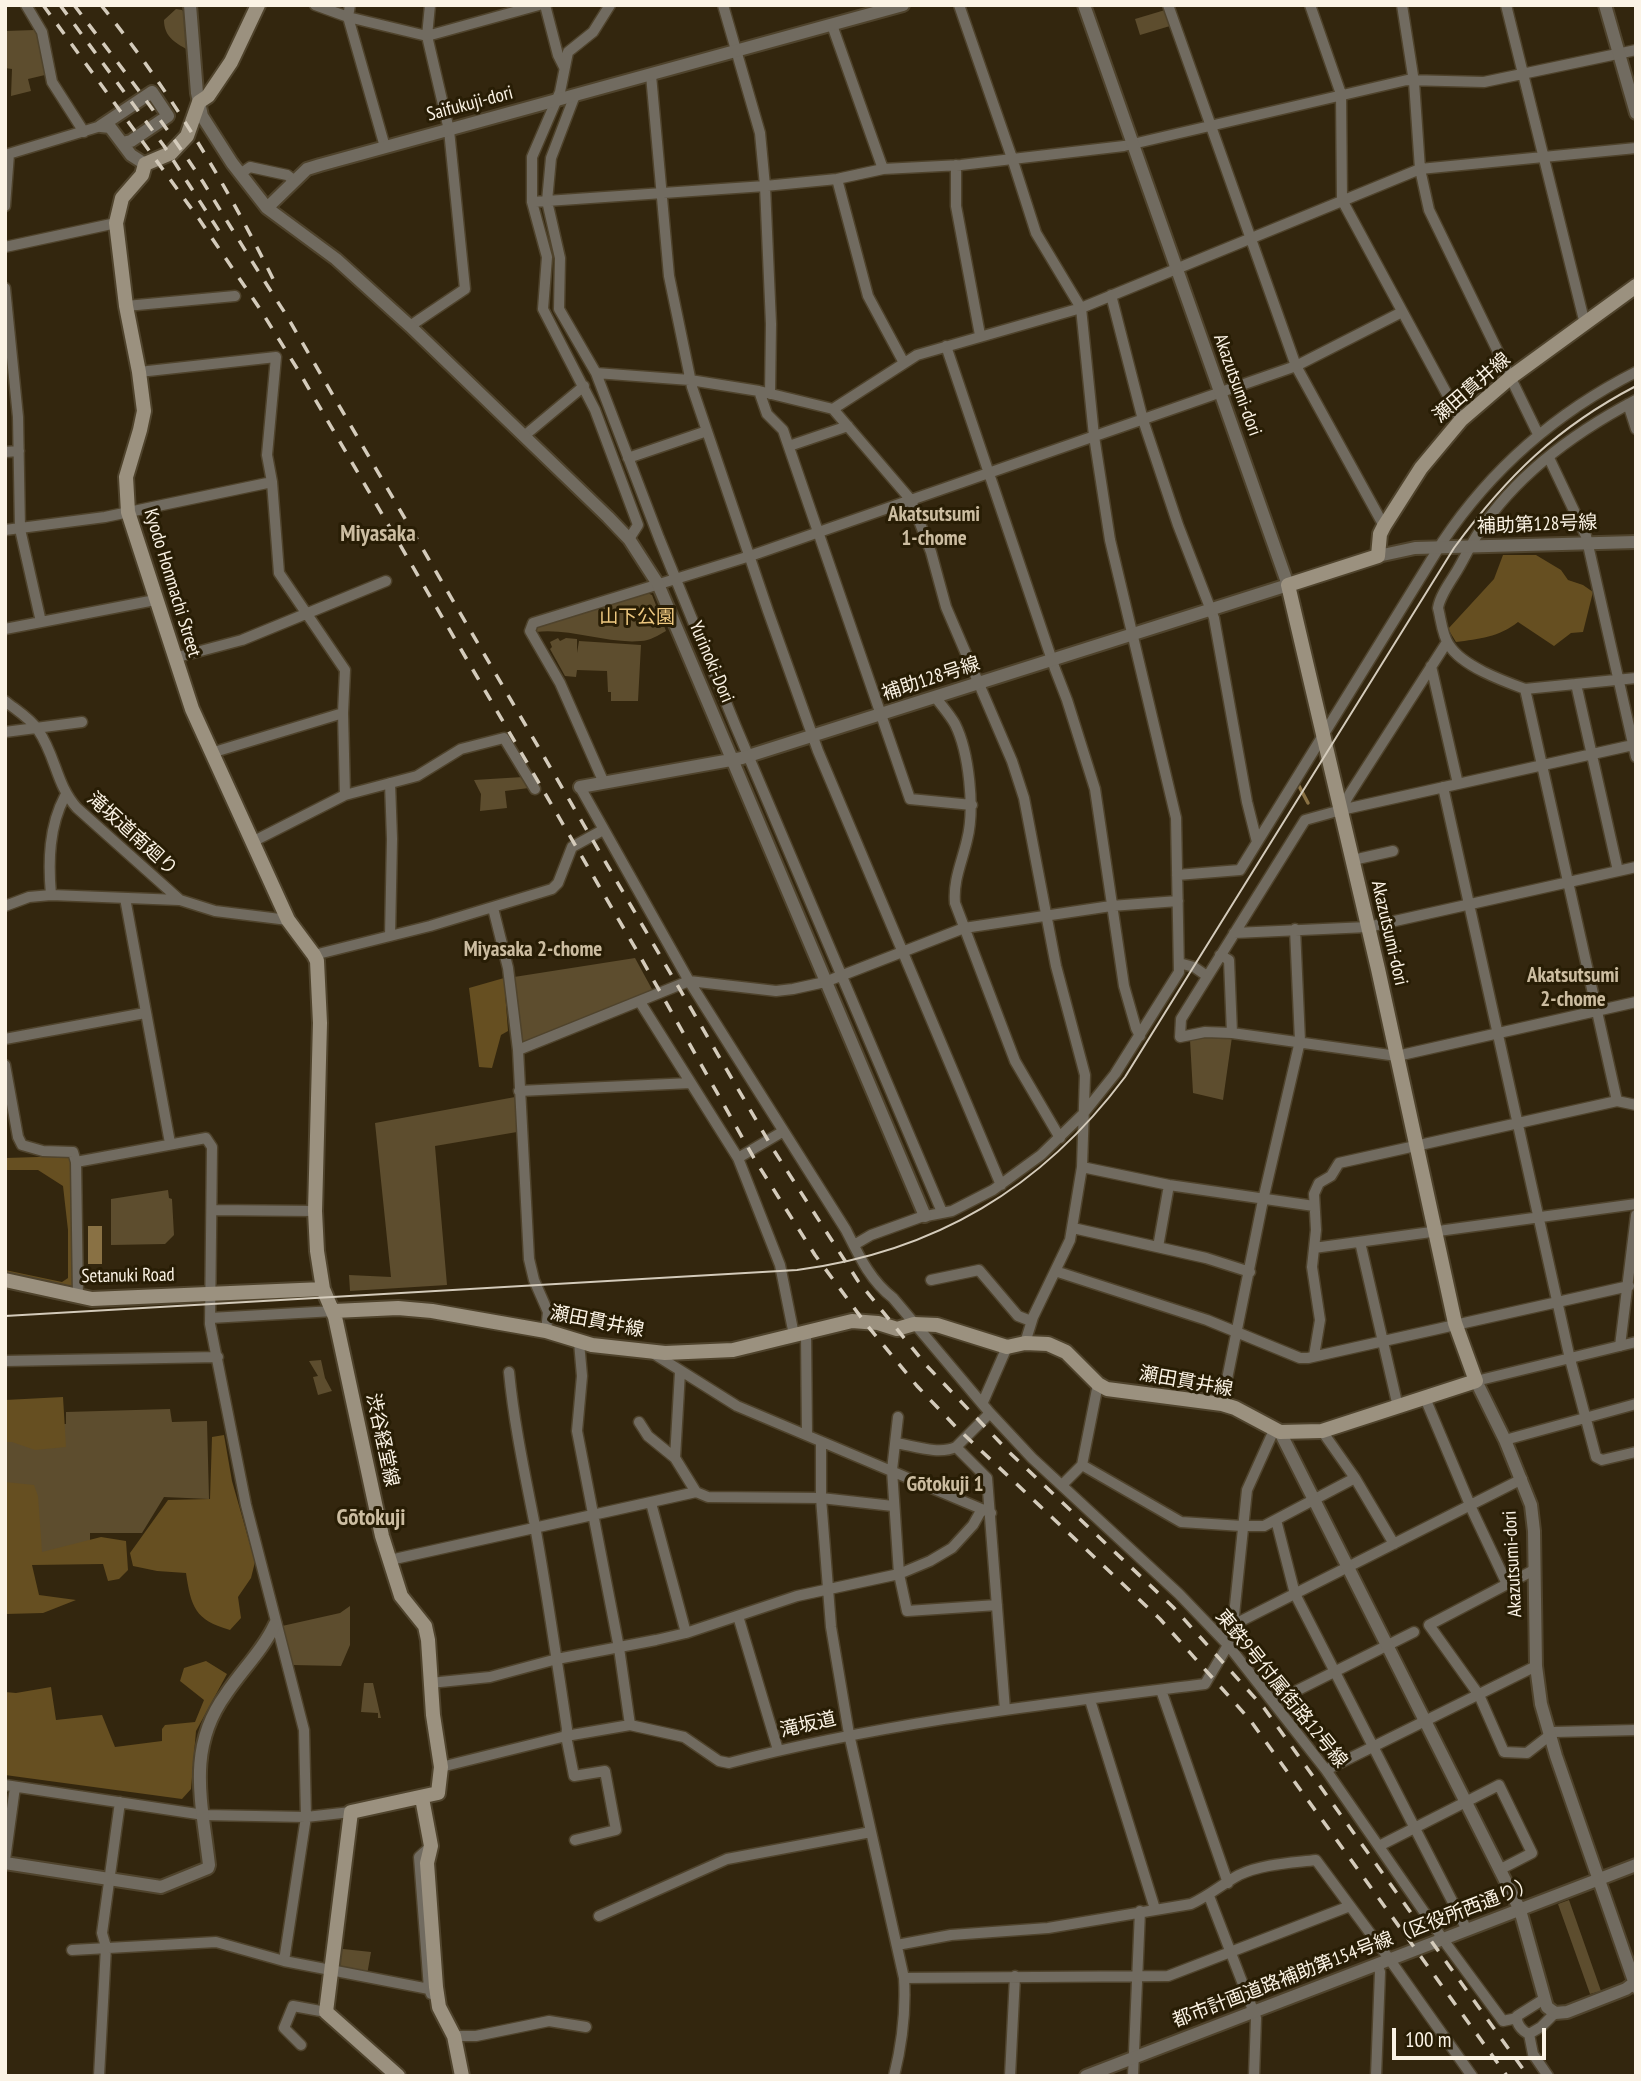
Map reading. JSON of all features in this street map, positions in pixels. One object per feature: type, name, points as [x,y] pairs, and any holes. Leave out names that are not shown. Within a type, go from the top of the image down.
[{"type":"main road","points":[[145,164],[171,153],[187,136],[199,102],[208,96],[225,72],[258,5]]},
{"type":"main road","name":"Kyodo Honmachi Street","points":[[145,164],[142,175],[122,198],[116,223],[126,306],[144,411],[126,477],[128,512],[192,709],[288,920]]},
{"type":"main road","name":"瀬田貫井線","points":[[1378,556],[1380,534],[1384,526],[1420,468],[1461,420],[1511,377],[1636,285]]},
{"type":"main road","points":[[1288,585],[1378,556]]},
{"type":"main road","name":"Akazutsumi-dori","points":[[1288,585],[1353,860],[1455,1324],[1476,1381]]},
{"type":"main road","name":"渋谷経堂線","points":[[288,920],[317,961],[320,1023],[315,1211],[323,1289],[334,1311],[382,1536],[401,1596],[425,1626],[441,1767],[438,1793],[422,1798]]},
{"type":"main road","name":"Setanuki Road","points":[[5,1280],[92,1298],[211,1293]]},
{"type":"main road","points":[[211,1293],[323,1289]]},
{"type":"main road","name":"瀬田貫井線","points":[[334,1311],[398,1308],[432,1311],[546,1332],[579,1342],[650,1352],[723,1351],[852,1321],[878,1323],[897,1329],[914,1324]]},
{"type":"main road","points":[[914,1324],[937,1325],[1007,1347],[1025,1343],[1048,1344],[1066,1352],[1098,1384]]},
{"type":"main road","points":[[1277,1431],[1322,1431],[1476,1381]]},
{"type":"main road","name":"瀬田貫井線","points":[[1098,1384],[1108,1389],[1222,1404],[1235,1408],[1277,1431]]},
{"type":"main road","points":[[398,2076],[326,2012],[351,1812],[422,1798],[431,1846],[427,1863],[433,1967],[439,2007],[454,2036],[462,2076]]},
{"type":"street","points":[[26,5],[41,32],[52,82],[85,132]]},
{"type":"street","points":[[190,5],[199,102],[207,125],[240,174],[268,208]]},
{"type":"street","points":[[315,5],[348,17],[426,36],[539,5]]},
{"type":"street","points":[[350,5],[348,17],[385,147]]},
{"type":"street","points":[[410,326],[465,289],[449,130],[426,36],[430,5]]},
{"type":"street","points":[[545,5],[558,55],[564,67]]},
{"type":"street","points":[[610,5],[593,32],[572,47],[564,67],[560,92],[532,157],[531,202],[547,257],[543,309],[584,386],[638,525],[629,539]]},
{"type":"street","points":[[723,5],[760,133],[771,324],[771,394]]},
{"type":"street","name":"Saifukuji-dori","points":[[268,208],[307,169],[903,5]]},
{"type":"street","points":[[854,1245],[871,1235],[925,1216],[952,1211],[1024,1169],[1060,1138],[1115,1074],[1179,972],[1180,963],[1176,818],[1110,540],[1094,436],[1082,309],[1036,233],[959,5]]},
{"type":"street","name":"Akazutsumi-dori","points":[[1084,5],[1288,585]]},
{"type":"street","points":[[1168,5],[1296,366],[1384,526]]},
{"type":"street","points":[[1310,5],[1341,94],[1342,200],[1461,420]]},
{"type":"street","points":[[1402,5],[1414,82],[1420,169],[1429,209],[1538,434]]},
{"type":"street","points":[[1506,5],[1585,324]]},
{"type":"street","points":[[1605,5],[1636,113]]},
{"type":"street","points":[[832,25],[883,169]]},
{"type":"street","points":[[531,202],[765,186],[837,178],[883,169],[956,165],[1131,144],[1407,80],[1484,82],[1636,50]]},
{"type":"street","points":[[651,75],[670,276],[690,380],[813,737],[1000,1185]]},
{"type":"street","points":[[5,206],[7,155],[101,126],[152,92],[168,116],[131,141],[122,143]]},
{"type":"street","points":[[575,95],[551,158],[547,201],[560,258],[559,309],[596,373],[676,579],[942,1212]]},
{"type":"street","points":[[101,126],[110,127],[131,155],[145,164]]},
{"type":"street","points":[[833,409],[916,355],[979,335],[1082,309],[1250,237],[1420,169],[1636,148]]},
{"type":"street","points":[[956,165],[956,206],[979,335]]},
{"type":"street","points":[[240,174],[250,167],[287,174],[295,181]]},
{"type":"street","points":[[837,178],[868,296],[904,363]]},
{"type":"street","name":"Yurinoki-Dori","points":[[268,208],[336,259],[410,326],[629,539],[658,584],[925,1216]]},
{"type":"street","points":[[5,247],[116,223]]},
{"type":"street","points":[[5,288],[19,451],[20,529],[41,622]]},
{"type":"street","points":[[1111,295],[1143,420],[1178,525],[1214,618],[1257,842]]},
{"type":"street","points":[[126,306],[234,296]]},
{"type":"street","points":[[604,783],[561,683],[530,631],[533,623],[750,556],[1296,366],[1402,312]]},
{"type":"street","points":[[946,345],[1095,789],[1124,986],[1140,1036]]},
{"type":"street","points":[[139,372],[276,357],[267,455],[272,482],[279,573],[345,670],[345,795]]},
{"type":"street","points":[[1177,875],[1240,870],[1440,548],[1473,500],[1538,434],[1594,395],[1636,372]]},
{"type":"street","points":[[596,373],[690,380],[759,391],[833,409],[911,500],[931,552],[946,607],[1013,761],[1024,798],[1056,966],[1085,1075],[1082,1167],[1073,1227],[1031,1321],[1025,1343]]},
{"type":"street","points":[[524,436],[584,386]]},
{"type":"street","points":[[759,391],[765,411],[783,430],[789,446],[910,799],[972,805]]},
{"type":"street","points":[[1636,429],[1632,402],[1589,428],[1549,458],[1511,493],[1480,531],[1438,604],[1450,648],[1481,672],[1525,689],[1636,678]]},
{"type":"street","points":[[789,446],[848,426]]},
{"type":"street","points":[[628,458],[707,431]]},
{"type":"street","points":[[5,452],[19,451]]},
{"type":"street","points":[[1549,458],[1588,542],[1636,757]]},
{"type":"street","points":[[5,530],[128,512],[272,482]]},
{"type":"street","name":"補助第128号線","points":[[1440,548],[1636,542]]},
{"type":"street","points":[[1378,556],[1405,549],[1440,548]]},
{"type":"street","points":[[174,658],[242,640],[386,581]]},
{"type":"street","name":"補助128号線","points":[[580,787],[750,756],[1288,585]]},
{"type":"street","points":[[5,629],[155,600]]},
{"type":"street","points":[[1341,810],[1447,642]]},
{"type":"street","points":[[1431,666],[1458,784]]},
{"type":"street","points":[[1576,684],[1618,871]]},
{"type":"street","points":[[1525,689],[1617,1101]]},
{"type":"street","points":[[936,698],[955,724],[967,764],[972,805],[968,838],[954,886],[955,903],[1016,1061],[1060,1138]]},
{"type":"street","name":"滝坂道南廻り","points":[[5,701],[38,728],[50,751],[65,796],[180,900],[215,911],[288,920]]},
{"type":"street","points":[[212,754],[343,713]]},
{"type":"street","points":[[5,732],[82,722]]},
{"type":"street","points":[[254,841],[345,795],[416,776],[461,749],[504,738],[536,789]]},
{"type":"street","points":[[1633,745],[1305,820],[1181,1019],[1180,1037],[1205,1032],[1232,1033],[1397,1056],[1636,1002]]},
{"type":"street","points":[[390,783],[390,936]]},
{"type":"street","name":"東鉄9号付属街路12号線","points":[[580,787],[689,981],[846,1230],[859,1259],[879,1287],[893,1298],[990,1413],[1032,1458],[1179,1594],[1228,1645],[1326,1770],[1503,2021],[1517,2018]]},
{"type":"street","points":[[1443,787],[1570,1359],[1596,1457],[1602,1460],[1636,1451]]},
{"type":"street","points":[[51,895],[49,852],[57,811],[65,796]]},
{"type":"street","points":[[314,955],[492,908],[552,889],[558,883],[572,847],[603,830]]},
{"type":"street","points":[[1353,860],[1393,850]]},
{"type":"street","points":[[1234,933],[1368,927],[1636,867]]},
{"type":"street","points":[[5,906],[29,897],[51,895],[180,900]]},
{"type":"street","points":[[125,898],[170,1143]]},
{"type":"street","points":[[518,1050],[689,981],[776,991],[825,982],[964,928],[1111,905],[1178,901]]},
{"type":"street","points":[[492,908],[508,968],[518,1050],[529,1259],[534,1280],[548,1312],[546,1332]]},
{"type":"street","points":[[1222,1404],[1263,1200],[1300,1041],[1295,929]]},
{"type":"street","points":[[1220,954],[1228,960],[1232,1033]]},
{"type":"street","points":[[1180,963],[1194,967],[1207,976]]},
{"type":"street","points":[[639,1002],[738,1158],[780,1265],[800,1334],[807,1435]]},
{"type":"street","points":[[5,1039],[145,1013]]},
{"type":"street","points":[[6,1070],[18,1137],[22,1145],[43,1151],[73,1152],[76,1162],[78,1297]]},
{"type":"street","points":[[519,1091],[691,1083]]},
{"type":"street","points":[[1314,1356],[1320,1320],[1312,1267],[1316,1230],[1314,1194],[1319,1183],[1331,1176],[1339,1163],[1617,1101],[1636,1105]]},
{"type":"street","points":[[738,1158],[782,1132]]},
{"type":"street","points":[[76,1162],[206,1138],[212,1147],[210,1318],[246,1505],[304,1730],[306,1817],[284,1961]]},
{"type":"street","points":[[1082,1167],[1169,1185],[1314,1206]]},
{"type":"street","points":[[1158,1247],[1169,1185]]},
{"type":"street","points":[[1314,1248],[1636,1204]]},
{"type":"street","points":[[212,1208],[315,1211]]},
{"type":"street","points":[[1620,1346],[1636,1215]]},
{"type":"street","points":[[1073,1227],[1206,1258],[1250,1272]]},
{"type":"street","points":[[1360,1242],[1398,1407]]},
{"type":"street","points":[[931,1280],[978,1270],[1018,1316],[1031,1321]]},
{"type":"street","points":[[1055,1271],[1134,1295],[1300,1358],[1629,1286]]},
{"type":"street","points":[[210,1318],[334,1311]]},
{"type":"street","points":[[579,1342],[582,1376],[577,1431],[595,1514],[630,1725]]},
{"type":"street","points":[[1476,1381],[1636,1342]]},
{"type":"street","points":[[983,1402],[1007,1347]]},
{"type":"street","points":[[650,1352],[737,1406],[986,1511]]},
{"type":"street","points":[[5,1361],[218,1357]]},
{"type":"street","points":[[509,1372],[514,1419],[535,1527],[574,1776],[605,1771],[616,1830],[575,1840]]},
{"type":"street","points":[[675,1458],[680,1372]]},
{"type":"street","name":"Akazutsumi-dori","points":[[1476,1381],[1522,1479],[1533,1517],[1536,1666],[1541,1704],[1549,1737],[1635,1984]]},
{"type":"street","points":[[1062,1485],[1082,1465],[1098,1384]]},
{"type":"street","points":[[1425,1398],[1507,1584]]},
{"type":"street","points":[[1505,1440],[1636,1404]]},
{"type":"street","points":[[896,1443],[949,1450],[956,1447],[990,1413]]},
{"type":"street","points":[[898,1417],[892,1470],[893,1506],[899,1574],[907,1611],[997,1605]]},
{"type":"street","points":[[639,1422],[648,1436],[675,1458],[696,1492],[708,1497],[821,1498],[893,1506]]},
{"type":"street","points":[[821,1442],[821,1498],[827,1591],[849,1734],[1205,1684],[1228,1645],[1233,1625],[1247,1490],[1277,1431]]},
{"type":"street","points":[[1277,1431],[1520,1910],[1549,2010],[1555,2013],[1567,2012],[1635,1984]]},
{"type":"street","points":[[1322,1431],[1355,1478],[1394,1544]]},
{"type":"street","points":[[956,1447],[987,1478],[986,1511],[1006,1710]]},
{"type":"street","points":[[1082,1465],[1181,1522],[1242,1526],[1264,1526],[1355,1478]]},
{"type":"street","points":[[1233,1625],[1522,1479]]},
{"type":"street","points":[[390,1560],[696,1492]]},
{"type":"street","points":[[651,1503],[686,1633]]},
{"type":"street","points":[[430,1683],[490,1677],[557,1658],[686,1633],[797,1596],[899,1574],[952,1548],[986,1511]]},
{"type":"street","points":[[1276,1520],[1295,1594],[1467,1930]]},
{"type":"street","points":[[1534,1570],[1429,1625],[1479,1695],[1504,1752],[1527,1753],[1559,1732],[1636,1730]]},
{"type":"street","points":[[738,1616],[778,1750]]},
{"type":"street","points":[[275,1624],[267,1641],[218,1705],[204,1734],[199,1760],[204,1815],[209,1865],[208,1868],[161,1887],[5,1861],[10,1786],[204,1815],[306,1817],[351,1812]]},
{"type":"street","points":[[1274,1702],[1415,1632]]},
{"type":"street","points":[[1326,1770],[1536,1666]]},
{"type":"street","points":[[1161,1690],[1228,1883]]},
{"type":"street","points":[[1090,1700],[1155,1909]]},
{"type":"street","name":"滝坂道","points":[[441,1767],[566,1736],[630,1725],[684,1737],[719,1761],[729,1763],[849,1734],[904,1978],[905,1996],[894,2076]]},
{"type":"street","points":[[1379,1846],[1499,1785],[1532,1853],[1499,1870]]},
{"type":"street","points":[[99,2076],[106,1947],[102,1933],[120,1802]]},
{"type":"street","points":[[599,1916],[727,1859],[871,1832]]},
{"type":"street","points":[[431,1846],[419,1857],[429,1989],[439,2007]]},
{"type":"street","points":[[897,1945],[951,1935],[1048,1928],[1191,1904],[1209,1896],[1241,1874],[1275,1865],[1316,1860],[1472,2076]]},
{"type":"street","name":"都市計画道路補助第154号線（区役所西通り）","points":[[1086,2076],[1636,1865]]},
{"type":"street","points":[[1209,1896],[1253,2011],[1256,2027],[1254,2076]]},
{"type":"street","points":[[904,1978],[1168,1976],[1350,1906]]},
{"type":"street","points":[[1133,2076],[1140,1911]]},
{"type":"street","points":[[72,1950],[216,1942],[284,1961],[429,1989]]},
{"type":"street","points":[[1376,2076],[1380,1972],[1377,1965]]},
{"type":"street","points":[[1010,2076],[1016,1976]]},
{"type":"street","points":[[1544,1999],[1533,2004],[1517,2018],[1520,2026],[1529,2034],[1533,2054],[1548,2076]]},
{"type":"street","points":[[301,2045],[285,2028],[293,2006],[326,2012]]},
{"type":"street","points":[[1529,2034],[1555,2013]]},
{"type":"street","points":[[454,2036],[476,2036],[549,2021],[586,2027]]},
{"type":"green space","points":[[176,9],[182,10],[186,15],[188,50],[174,41],[166,30],[164,20]]},
{"type":"green space","points":[[1165,10],[1170,26],[1140,35],[1135,19]]},
{"type":"green space","points":[[35,30],[41,46],[45,75],[28,79],[31,91],[11,96],[12,69],[5,68],[5,31]]},
{"type":"green space","name":"山下公園","points":[[645,592],[652,595],[666,631],[651,639],[628,641],[562,632],[536,632],[538,625]]},
{"type":"green space","points":[[558,638],[560,641],[566,638],[577,639],[577,653],[579,641],[641,645],[638,701],[611,701],[607,671],[577,670],[576,677],[565,676],[550,649],[550,642]]},
{"type":"green space","points":[[523,777],[529,788],[505,791],[507,808],[480,811],[481,794],[474,780]]},
{"type":"green space","points":[[635,958],[653,991],[526,1044],[521,1041],[514,977]]},
{"type":"green space","points":[[1208,1036],[1232,1037],[1223,1100],[1193,1093],[1190,1040]]},
{"type":"green space","points":[[515,1097],[517,1132],[435,1146],[447,1285],[350,1291],[349,1275],[391,1277],[375,1123]]},
{"type":"green space","points":[[168,1190],[169,1198],[172,1199],[174,1235],[165,1244],[111,1245],[111,1199]]},
{"type":"green space","points":[[321,1360],[325,1378],[332,1391],[318,1395],[313,1377],[318,1376],[309,1361]]},
{"type":"green space","points":[[170,1409],[172,1422],[207,1421],[209,1499],[164,1497],[142,1533],[90,1533],[90,1548],[5,1563],[5,1423],[66,1424],[66,1412]]},
{"type":"green space","points":[[350,1606],[350,1645],[341,1666],[292,1665],[282,1626],[340,1613]]},
{"type":"green space","points":[[364,1683],[373,1683],[381,1718],[378,1718],[378,1713],[361,1712]]},
{"type":"green space","points":[[1569,1900],[1601,1991],[1590,1994],[1558,1904]]},
{"type":"green space","points":[[334,1948],[371,1952],[367,1975],[332,1968]]},
{"type":"shaded area","points":[[1503,555],[1536,555],[1561,570],[1568,580],[1593,592],[1583,632],[1571,633],[1554,646],[1518,622],[1496,634],[1456,642],[1448,629],[1494,579]]},
{"type":"shaded area","points":[[504,978],[508,1031],[501,1035],[492,1068],[479,1067],[469,988]]},
{"type":"shaded area","points":[[71,1156],[74,1290],[5,1277],[5,1270],[62,1282],[68,1278],[68,1230],[63,1186],[38,1170],[5,1170],[5,1158]]},
{"type":"shaded area","points":[[88,1226],[102,1226],[102,1264],[88,1264]]},
{"type":"shaded area","points":[[63,1397],[66,1447],[35,1450],[5,1442],[5,1400]]},
{"type":"shaded area","points":[[224,1435],[232,1481],[255,1562],[251,1578],[238,1597],[241,1618],[230,1630],[202,1617],[190,1595],[186,1573],[133,1566],[130,1553],[168,1500],[210,1499],[212,1437]]},
{"type":"shaded area","points":[[5,1482],[34,1485],[38,1496],[42,1552],[101,1537],[126,1541],[128,1570],[119,1579],[108,1581],[103,1564],[32,1565],[39,1595],[76,1600],[43,1613],[5,1614]]},
{"type":"shaded area","points":[[206,1661],[227,1674],[196,1731],[191,1789],[182,1799],[5,1775],[5,1692],[16,1693],[51,1687],[56,1720],[102,1715],[115,1747],[162,1741],[162,1729],[165,1725],[195,1722],[204,1700],[180,1681],[184,1668]]},
{"type":"waterway","points":[[1299,786],[1308,803]]},
{"type":"tram line","points":[[5,1316],[797,1270],[847,1261],[895,1248],[940,1230],[982,1208],[1021,1182],[1058,1151],[1093,1116],[1125,1077],[1454,548],[1493,498],[1557,437],[1636,386]]},
{"type":"railway","points":[[43,5],[199,219],[298,370],[641,958],[755,1160],[815,1255],[866,1324],[917,1386],[956,1427],[1160,1619],[1250,1720],[1507,2076]]},
{"type":"railway","points":[[60,5],[164,146],[219,231]]},
{"type":"railway","points":[[74,5],[188,159],[285,313],[773,1149],[858,1281],[926,1365],[1010,1453],[1173,1607],[1264,1708],[1528,2076]]},
{"type":"railway","points":[[101,5],[151,71],[218,175],[276,285]]},
{"type":"district","name":"Akatsutsumi 1-chome","points":[[934,527]]},
{"type":"district","name":"Miyasaka","points":[[378,534]]},
{"type":"district","name":"Miyasaka 2-chome","points":[[533,950]]},
{"type":"district","name":"Akatsutsumi 2-chome","points":[[1573,988]]},
{"type":"district","name":"Gōtokuji 1","points":[[945,1485]]},
{"type":"district","name":"Gōtokuji","points":[[371,1518]]}]
